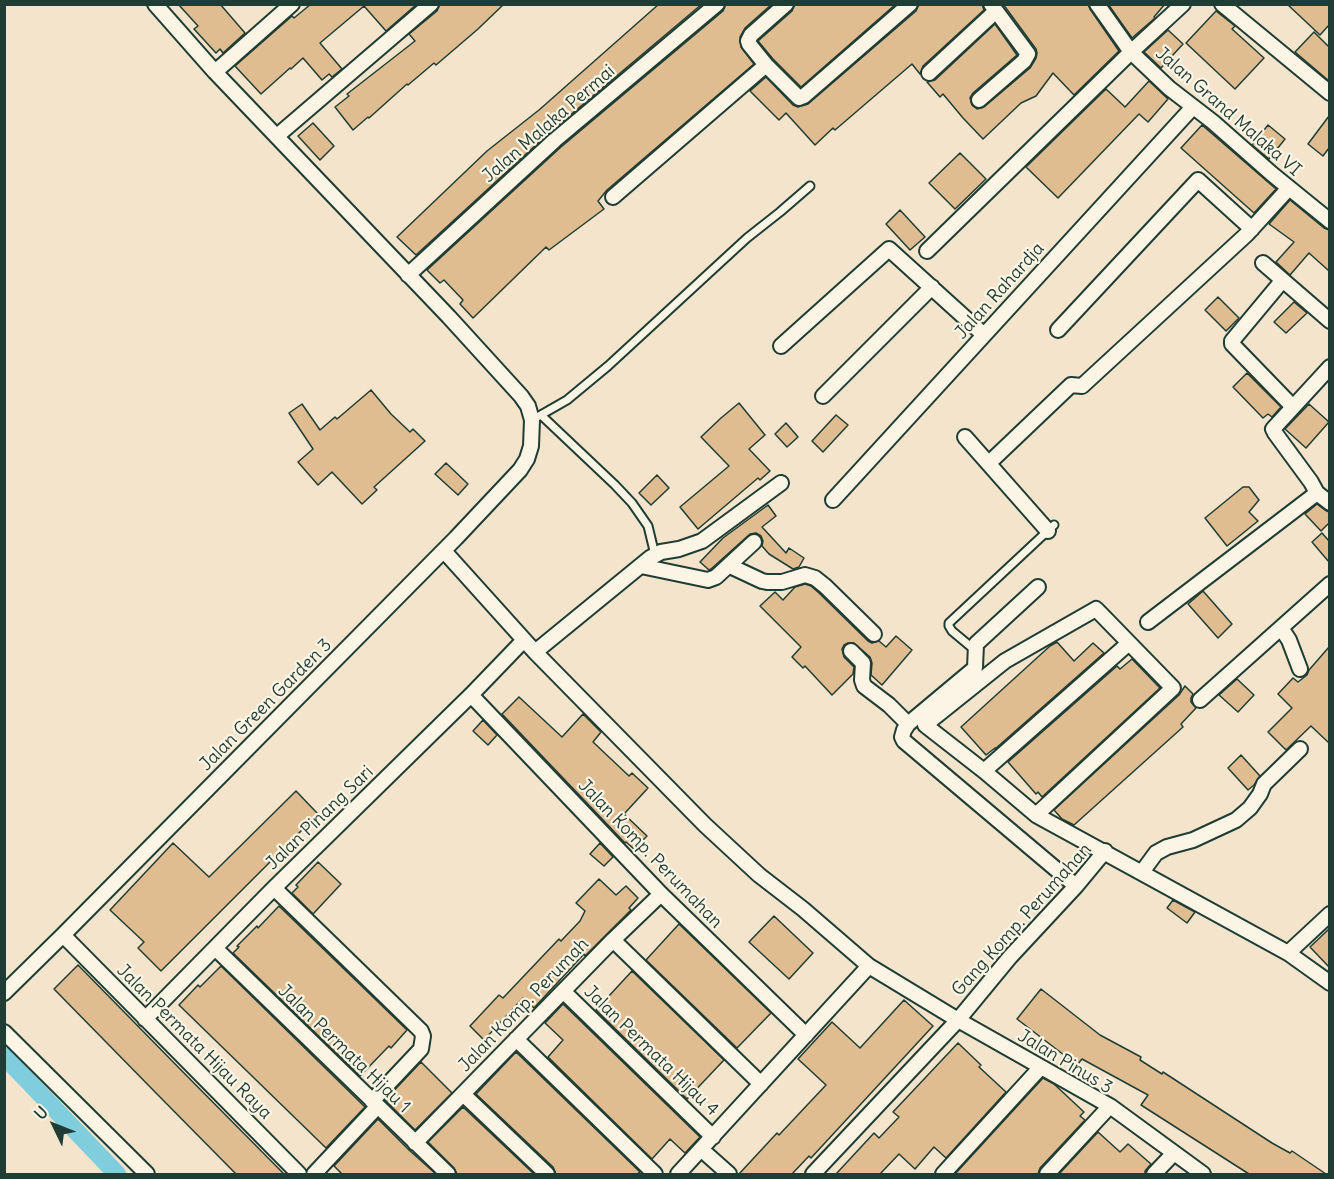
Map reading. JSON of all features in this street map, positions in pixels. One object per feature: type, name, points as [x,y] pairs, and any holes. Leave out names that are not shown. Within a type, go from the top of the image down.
[{"type":"street","points":[[215,72],[292,4]]},
{"type":"street","points":[[277,136],[431,4]]},
{"type":"street","name":"Jalan Malaka Permai","points":[[408,274],[555,140],[717,4]]},
{"type":"street","points":[[786,4],[749,37],[749,44],[798,97],[804,96],[910,4]]},
{"type":"street","name":"Jalan Grand Malaka VI","points":[[1097,4],[1131,52],[1169,88],[1214,122],[1329,221]]},
{"type":"street","points":[[927,251],[1183,4]]},
{"type":"street","points":[[1222,4],[1329,93]]},
{"type":"street","points":[[158,6],[215,72],[521,396],[535,422]]},
{"type":"street","points":[[929,73],[994,8],[1028,54],[979,100]]},
{"type":"street","points":[[613,197],[766,65]]},
{"type":"street","name":"Jalan Rahardja","points":[[833,500],[1193,107]]},
{"type":"street","points":[[1058,330],[1198,180],[1252,229]]},
{"type":"street","points":[[989,463],[1071,385],[1082,387],[1252,229],[1289,188]]},
{"type":"street","points":[[781,346],[889,249],[984,335]]},
{"type":"street","points":[[1263,263],[1329,321]]},
{"type":"street","points":[[1282,281],[1232,341],[1232,344],[1293,407]]},
{"type":"street","points":[[823,396],[932,287]]},
{"type":"street","points":[[1329,367],[1273,431],[1317,493],[1329,502]]},
{"type":"street","name":"Jalan Green Garden 3","points":[[4,993],[444,551],[520,470],[527,459],[535,422]]},
{"type":"street","points":[[965,437],[1051,528]]},
{"type":"street","points":[[535,652],[655,555],[702,541],[781,483]]},
{"type":"street","points":[[1148,622],[1317,493]]},
{"type":"street","points":[[641,566],[708,580],[730,566],[754,542]]},
{"type":"street","name":"Jalan Pinus 3","points":[[444,551],[522,641],[705,825],[759,875],[803,909],[869,966],[958,1020],[1110,1106],[1047,1174]]},
{"type":"street","points":[[730,566],[767,582],[783,582],[805,575],[815,578],[874,634]]},
{"type":"street","points":[[1200,700],[1329,584]]},
{"type":"street","points":[[1038,586],[978,642],[975,668],[908,724],[902,734],[904,741],[1076,886]]},
{"type":"street","points":[[1036,814],[1173,688],[1096,609],[1005,661],[925,723],[925,726],[1036,814],[1105,851]]},
{"type":"street","points":[[1281,627],[1293,648],[1300,669]]},
{"type":"street","name":"Jalan Pinang Sari","points":[[145,1019],[274,888],[471,695],[522,641]]},
{"type":"street","points":[[984,771],[1130,643]]},
{"type":"street","points":[[851,651],[863,663],[864,686],[889,705],[908,724]]},
{"type":"street","name":"Jalan Komp. Perumahan","points":[[471,695],[661,894],[806,1035]]},
{"type":"street","points":[[1142,872],[1156,853],[1167,847],[1193,840],[1236,820],[1250,808],[1264,784],[1300,749]]},
{"type":"street","name":"Gang Komp. Perumahan","points":[[813,1174],[958,1020],[1010,957],[1105,851],[1288,953],[1329,983]]},
{"type":"street","points":[[274,888],[421,1031],[423,1036],[421,1048],[314,1174]]},
{"type":"street","name":"Jalan Komp. Perumah","points":[[415,1143],[613,940],[661,894]]},
{"type":"street","points":[[1288,953],[1329,914]]},
{"type":"street","name":"Jalan Permata Hijau Raya","points":[[63,935],[299,1174]]},
{"type":"street","points":[[613,940],[761,1084]]},
{"type":"street","name":"Jalan Permata Hijau 1","points":[[215,948],[448,1174]]},
{"type":"street","points":[[678,1174],[869,966]]},
{"type":"street","name":"Jalan Permata Hijau 4","points":[[563,991],[713,1137]]},
{"type":"street","points":[[4,1032],[147,1174]]},
{"type":"street","points":[[516,1039],[655,1174]]},
{"type":"street","points":[[943,1174],[1041,1067]]},
{"type":"street","points":[[463,1094],[547,1174]]},
{"type":"street","points":[[1110,1106],[1203,1174]]},
{"type":"street","points":[[702,1150],[729,1174]]},
{"type":"street","points":[[1154,1174],[1174,1153]]},
{"type":"lane","points":[[655,555],[648,526],[615,484],[535,422],[567,400],[608,366],[738,246],[810,186]]},
{"type":"lane","points":[[976,651],[952,631],[949,623],[1051,528]]},
{"type":"building","points":[[178,4],[220,4],[245,33],[223,53],[220,49],[216,53],[194,29],[198,26]]},
{"type":"building","points":[[311,4],[417,4],[386,31],[364,6],[320,43],[342,69],[332,77],[329,74],[322,80],[303,58],[261,94],[235,66],[292,16],[294,18]]},
{"type":"building","points":[[440,4],[504,4],[436,65],[434,63],[407,84],[353,130],[335,107],[349,96],[347,94],[415,41],[409,34],[437,11]]},
{"type":"building","points":[[659,4],[702,4],[549,133],[416,255],[397,237],[487,151],[539,110]]},
{"type":"building","points":[[726,4],[772,4],[745,28],[740,37],[741,47],[754,64],[607,190],[598,201],[604,209],[549,250],[546,247],[473,318],[460,304],[463,300],[444,280],[440,283],[427,270],[561,147],[723,11]]},
{"type":"building","points":[[795,4],[896,4],[801,87],[758,41],[792,11]]},
{"type":"building","points":[[919,4],[982,4],[984,10],[923,66],[920,74],[912,64],[815,145],[786,113],[779,120],[750,91],[766,77],[793,105],[798,107],[808,104],[916,11]]},
{"type":"building","points":[[1003,4],[1088,4],[1119,51],[1074,95],[1053,73],[1036,96],[1021,103],[983,139],[943,94],[940,97],[927,82],[935,80],[995,24],[1017,55],[973,93],[970,98],[972,105],[977,109],[984,107],[1030,68],[1036,58],[1036,49]]},
{"type":"building","points":[[1108,4],[1165,4],[1155,18],[1132,38]]},
{"type":"building","points":[[1287,4],[1329,4],[1329,25],[1320,35]]},
{"type":"building","points":[[1216,11],[1235,26],[1232,29],[1264,58],[1235,89],[1186,43]]},
{"type":"building","points":[[1168,30],[1183,44],[1161,68],[1144,52]]},
{"type":"building","points":[[1314,32],[1329,47],[1329,81],[1295,52]]},
{"type":"building","points":[[1149,81],[1168,99],[1148,122],[1139,114],[1058,198],[1026,167],[1106,89],[1125,107]]},
{"type":"building","points":[[1329,116],[1329,148],[1323,156],[1308,144]]},
{"type":"building","points":[[313,123],[334,146],[320,160],[298,136]]},
{"type":"building","points":[[1202,125],[1276,189],[1254,213],[1181,148]]},
{"type":"building","points":[[1268,125],[1285,139],[1269,159],[1252,145]]},
{"type":"building","points":[[960,153],[986,179],[955,209],[929,183]]},
{"type":"building","points":[[1290,200],[1329,230],[1329,271],[1309,253],[1290,275],[1276,262],[1294,242],[1269,224]]},
{"type":"building","points":[[900,210],[925,237],[910,250],[886,224]]},
{"type":"building","points":[[1218,297],[1239,318],[1226,331],[1205,310]]},
{"type":"building","points":[[1294,302],[1307,313],[1286,333],[1274,322]]},
{"type":"building","points":[[1247,373],[1281,407],[1272,417],[1268,414],[1263,418],[1233,387]]},
{"type":"building","points":[[371,390],[410,432],[413,429],[425,441],[374,487],[377,490],[362,504],[332,472],[318,485],[298,462],[313,449],[289,413],[302,404],[320,430],[335,417],[337,419]]},
{"type":"building","points":[[739,403],[765,435],[749,449],[770,471],[760,480],[758,478],[698,529],[680,507],[729,466],[701,437]]},
{"type":"building","points":[[1309,404],[1329,422],[1306,448],[1285,429]]},
{"type":"building","points":[[836,415],[848,425],[823,452],[812,441]]},
{"type":"building","points":[[786,423],[798,437],[787,447],[775,434]]},
{"type":"building","points":[[446,463],[468,484],[458,495],[435,474]]},
{"type":"building","points":[[657,475],[669,488],[651,505],[639,493]]},
{"type":"building","points":[[1243,487],[1249,487],[1259,500],[1249,512],[1258,521],[1227,546],[1205,518]]},
{"type":"building","points":[[1317,504],[1329,512],[1329,523],[1321,531],[1305,514]]},
{"type":"building","points":[[768,505],[776,516],[762,527],[786,553],[789,548],[804,558],[799,567],[793,569],[769,554],[762,546],[761,536],[756,533],[750,534],[711,569],[709,570],[700,562],[723,538]]},
{"type":"building","points":[[1322,533],[1329,541],[1329,562],[1312,542]]},
{"type":"building","points":[[805,584],[819,593],[868,641],[872,643],[879,641],[886,647],[896,636],[912,650],[882,685],[871,675],[870,657],[854,643],[844,645],[842,649],[844,657],[854,667],[853,674],[832,695],[805,666],[803,668],[792,657],[801,647],[760,606],[775,592],[783,600],[795,587]]},
{"type":"building","points":[[1203,591],[1232,624],[1218,638],[1188,604]]},
{"type":"building","points":[[1057,642],[1074,661],[1093,643],[1104,653],[986,755],[961,727]]},
{"type":"building","points":[[1329,647],[1329,743],[1311,726],[1286,750],[1268,732],[1292,708],[1278,694],[1293,678],[1298,682],[1307,675]]},
{"type":"building","points":[[1132,659],[1160,688],[1042,797],[1038,792],[1036,794],[1008,762],[1117,666],[1120,669]]},
{"type":"building","points":[[1237,679],[1254,695],[1238,712],[1219,695]]},
{"type":"building","points":[[1185,686],[1193,694],[1191,702],[1196,708],[1181,724],[1183,727],[1074,825],[1062,819],[1054,810],[1179,695]]},
{"type":"building","points":[[519,697],[562,737],[583,714],[601,732],[593,742],[629,776],[632,773],[648,788],[624,814],[647,836],[634,849],[625,843],[502,714]]},
{"type":"building","points":[[483,720],[497,735],[488,745],[473,731]]},
{"type":"building","points":[[1241,755],[1260,776],[1248,790],[1228,768]]},
{"type":"building","points":[[296,791],[318,814],[161,971],[138,948],[144,942],[110,910],[173,843],[209,877]]},
{"type":"building","points":[[600,843],[613,857],[604,866],[590,854]]},
{"type":"building","points":[[318,862],[341,884],[313,914],[292,893],[298,887],[296,885]]},
{"type":"building","points":[[599,879],[616,895],[626,886],[638,898],[629,908],[631,910],[585,956],[584,954],[534,1008],[523,998],[484,1040],[470,1026],[499,995],[503,998],[559,939],[561,941],[580,921],[585,911],[576,903]]},
{"type":"building","points":[[1173,900],[1195,912],[1187,923],[1167,908]]},
{"type":"building","points":[[279,906],[407,1030],[360,1076],[233,953],[239,947],[237,946]]},
{"type":"building","points":[[774,916],[813,953],[789,979],[749,942]]},
{"type":"building","points":[[679,924],[771,1013],[737,1048],[646,960]]},
{"type":"building","points":[[1329,929],[1329,967],[1310,947]]},
{"type":"building","points":[[78,965],[284,1174],[236,1174],[157,1094],[54,989]]},
{"type":"building","points":[[221,966],[365,1107],[326,1148],[179,1005]]},
{"type":"building","points":[[632,971],[724,1060],[687,1099],[596,1010]]},
{"type":"building","points":[[1041,989],[1100,1035],[1141,1057],[1140,1060],[1162,1074],[1163,1072],[1272,1143],[1290,1153],[1292,1151],[1326,1174],[1249,1174],[1141,1105],[1148,1095],[1082,1059],[1077,1065],[1017,1019]]},
{"type":"building","points":[[904,1000],[933,1026],[811,1158],[809,1156],[792,1174],[739,1174],[826,1085],[798,1059],[832,1022],[860,1048]]},
{"type":"building","points":[[563,1004],[700,1137],[685,1153],[670,1139],[652,1159],[548,1057],[563,1040],[545,1023]]},
{"type":"building","points":[[958,1043],[1006,1092],[946,1158],[934,1147],[915,1169],[899,1154],[880,1174],[836,1174],[874,1133],[879,1138],[899,1117],[893,1112]]},
{"type":"building","points":[[516,1052],[640,1172],[637,1174],[556,1174],[553,1167],[476,1094]]},
{"type":"building","points":[[421,1062],[452,1093],[415,1130],[385,1100]]},
{"type":"building","points":[[1043,1078],[1054,1084],[1084,1112],[1080,1116],[1085,1120],[1040,1168],[1038,1174],[955,1174]]},
{"type":"building","points":[[463,1107],[534,1174],[457,1174],[454,1168],[428,1142]]},
{"type":"building","points":[[378,1119],[436,1174],[342,1174],[334,1166]]},
{"type":"building","points":[[1098,1132],[1120,1152],[1128,1144],[1151,1164],[1145,1174],[1059,1174]]},
{"type":"waterway","points":[[4,1056],[117,1174]]}]
